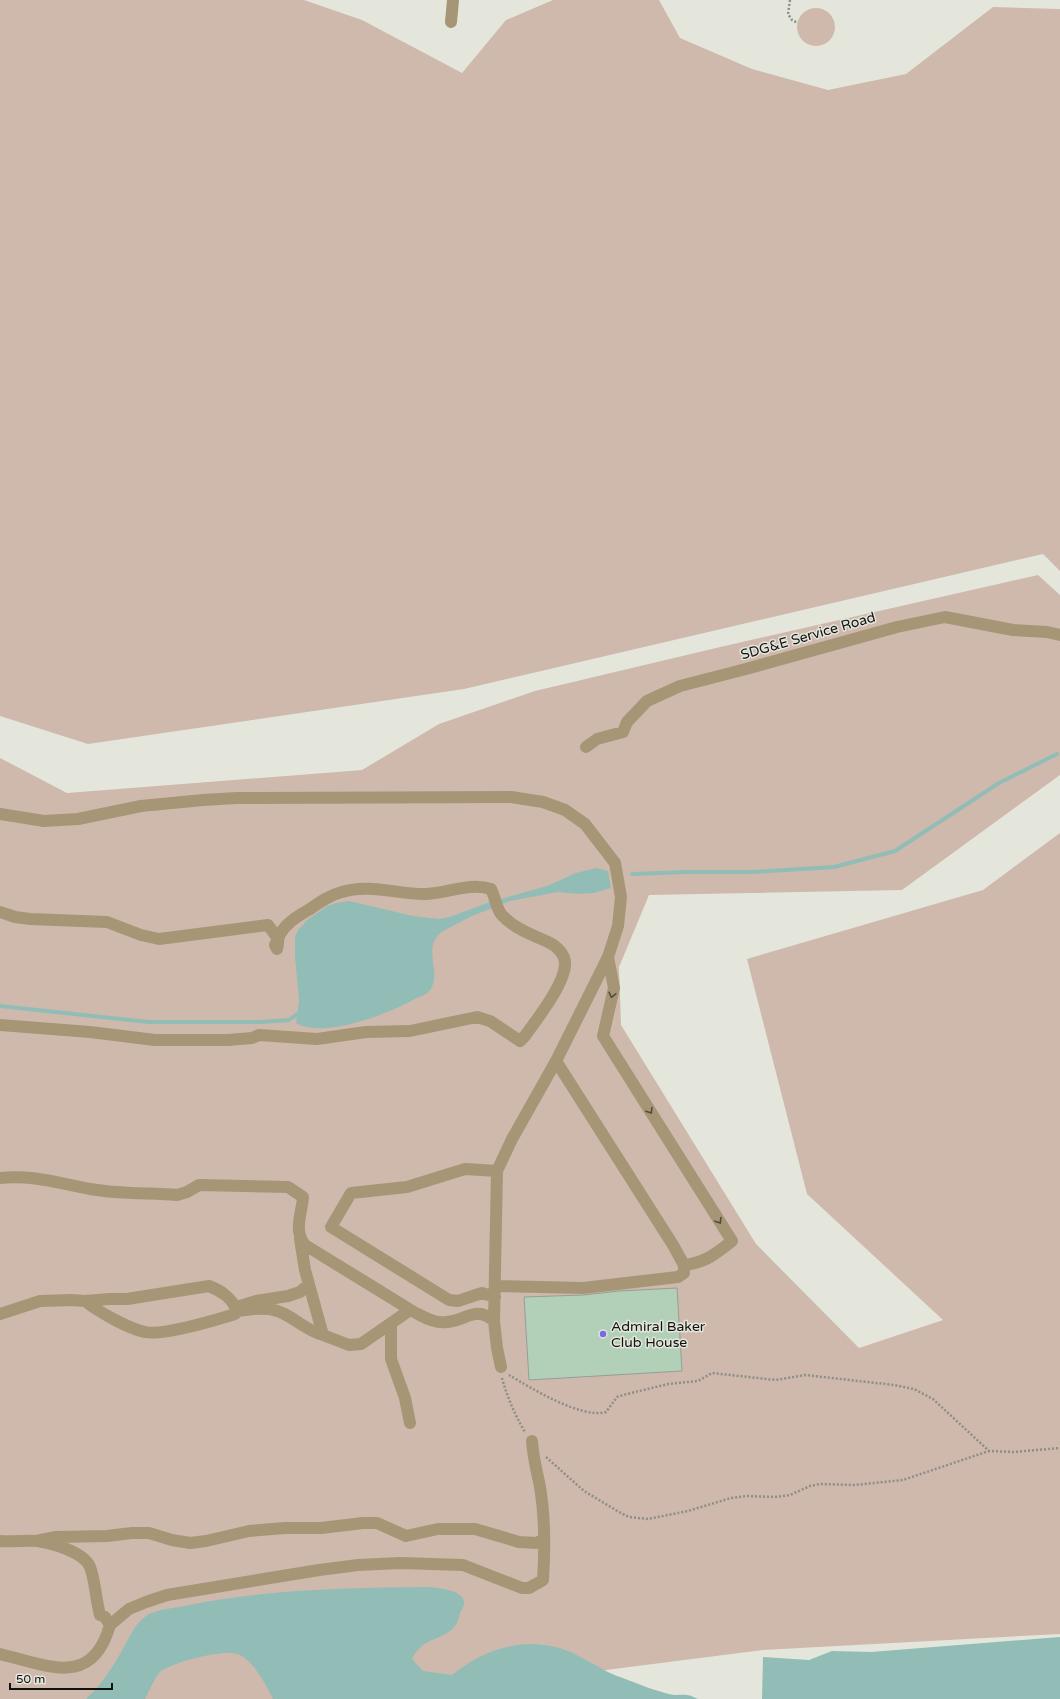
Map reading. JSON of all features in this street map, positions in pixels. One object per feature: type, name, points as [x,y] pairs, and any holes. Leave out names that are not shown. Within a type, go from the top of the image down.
[{"type":"lane","points":[[451,22],[453,0]]},
{"type":"lane","name":"SDG&E Service Road","points":[[586,747],[597,739],[623,732],[627,722],[647,701],[680,686],[897,627],[945,617],[1013,630],[1060,634]]},
{"type":"lane","points":[[0,814],[44,821],[78,819],[141,806],[237,798],[511,797],[543,802],[565,810],[585,824],[615,863],[621,897],[618,926],[608,957],[556,1061],[512,1139],[497,1171],[494,1321],[501,1367]]},
{"type":"lane","points":[[0,912],[15,917],[30,919],[107,922],[141,935],[159,939],[268,924],[295,917],[329,897],[343,891],[366,889],[414,894],[439,893],[460,888],[485,887],[490,889],[494,895],[502,915],[520,929],[550,943],[559,950],[566,964],[559,984],[525,1036],[520,1041],[490,1021],[476,1017],[410,1031],[366,1032],[317,1039],[259,1035],[252,1038],[228,1040],[155,1040],[90,1032],[0,1025]]},
{"type":"lane","points":[[268,924],[278,939],[280,934],[295,917]]},
{"type":"lane","points":[[608,957],[614,988],[603,1036],[732,1241],[710,1258],[697,1264],[684,1265]]},
{"type":"lane","points":[[497,1171],[465,1169],[407,1187],[351,1193],[331,1227],[449,1300],[458,1301],[482,1293],[495,1291],[583,1288],[678,1278],[684,1273],[684,1265],[556,1061]]},
{"type":"lane","points":[[0,1178],[14,1176],[99,1190],[177,1194],[187,1192],[199,1185],[288,1188],[303,1197],[298,1218],[300,1239],[309,1284],[323,1335]]},
{"type":"lane","points":[[300,1239],[305,1245],[410,1310],[432,1321],[446,1322],[476,1314],[486,1314],[494,1321]]},
{"type":"lane","points":[[235,1309],[256,1301],[288,1296],[300,1292],[309,1284]]},
{"type":"lane","points":[[0,1314],[40,1301],[134,1299],[159,1293],[209,1286],[215,1288],[228,1298],[235,1309],[235,1314],[180,1329],[144,1332],[93,1308],[85,1301]]},
{"type":"lane","points":[[235,1309],[268,1309],[278,1311],[315,1333],[341,1343],[356,1345],[365,1342],[410,1310]]},
{"type":"lane","points":[[391,1323],[391,1359],[405,1398],[410,1423]]},
{"type":"lane","points":[[0,1654],[38,1665],[55,1668],[70,1668],[83,1665],[94,1656],[102,1646],[110,1625],[129,1610],[146,1602],[167,1595],[358,1565],[400,1563],[463,1565],[522,1588],[528,1588],[543,1580],[544,1539],[540,1488],[533,1458],[532,1442]]},
{"type":"lane","points":[[0,1541],[36,1541],[56,1537],[149,1533],[172,1540],[190,1543],[206,1542],[249,1531],[285,1528],[321,1528],[363,1523],[377,1523],[406,1536],[438,1529],[475,1529],[519,1542],[536,1543],[544,1539]]},
{"type":"lane","points":[[36,1541],[56,1545],[85,1559],[90,1566],[92,1573],[100,1615],[105,1617],[110,1625]]},
{"type":"path","points":[[790,0],[788,14],[792,20],[798,23]]},
{"type":"path","points":[[501,1367],[505,1390],[513,1410],[524,1432],[539,1451],[584,1491],[624,1515],[630,1517],[648,1519],[688,1511],[731,1498],[746,1496],[775,1497],[790,1495],[810,1486],[820,1484],[856,1485],[903,1480],[989,1451],[1014,1452],[1060,1448]]},
{"type":"path","points":[[501,1367],[509,1375],[571,1407],[578,1410],[600,1413],[606,1412],[617,1398],[623,1395],[668,1384],[698,1381],[712,1373],[776,1380],[805,1375],[854,1379],[907,1387],[933,1399],[989,1451]]},
{"type":"shaded area","points":[[0,0],[304,0],[362,20],[462,73],[506,20],[553,0],[659,0],[680,38],[752,69],[828,90],[906,74],[993,7],[1060,9],[1060,571],[1043,554],[464,689],[88,744],[0,716]]},
{"type":"shaded area","points":[[816,8],[826,11],[832,17],[835,27],[832,37],[826,43],[816,46],[806,43],[800,37],[797,27],[800,17],[806,11]]},
{"type":"shaded area","points":[[1038,575],[1060,595],[1060,775],[902,890],[649,895],[619,967],[621,1025],[756,1244],[859,1348],[943,1320],[807,1194],[747,959],[983,890],[1060,833],[1060,1634],[763,1650],[606,1670],[513,1699],[0,1699],[0,758],[67,793],[362,770],[439,724],[535,691],[716,648]]},
{"type":"water","points":[[597,868],[608,871],[611,888],[594,893],[579,894],[558,892],[510,901],[472,916],[443,931],[436,937],[433,944],[433,983],[430,990],[424,995],[386,1013],[337,1027],[308,1027],[296,1023],[299,1000],[295,957],[295,937],[298,930],[307,920],[327,906],[349,901],[413,916],[439,919],[450,917],[487,903],[547,886],[576,873]]},
{"type":"water","points":[[429,1587],[445,1589],[456,1593],[463,1599],[464,1606],[457,1623],[452,1629],[444,1635],[424,1644],[416,1652],[412,1659],[423,1671],[452,1675],[478,1658],[492,1651],[522,1644],[537,1644],[553,1646],[568,1651],[617,1676],[650,1688],[671,1695],[688,1695],[698,1699],[273,1699],[263,1680],[248,1661],[237,1654],[221,1653],[198,1657],[166,1668],[158,1674],[145,1699],[86,1699],[108,1674],[136,1626],[142,1619],[153,1612],[214,1600],[306,1590]]},
{"type":"water","points":[[1060,1637],[1060,1699],[762,1699],[763,1657],[809,1660],[832,1651],[871,1652]]},
{"type":"building","name":"Admiral Baker Club House","points":[[677,1288],[682,1371],[529,1380],[524,1297],[584,1295],[619,1291]]},
{"type":"waterway","points":[[632,874],[753,872],[834,867],[895,851],[999,783],[1057,754]]},
{"type":"waterway","points":[[0,1006],[148,1022],[260,1022],[289,1020],[300,1012]]},
{"type":"place","name":"Admiral Baker Club House","points":[[603,1334]]}]
